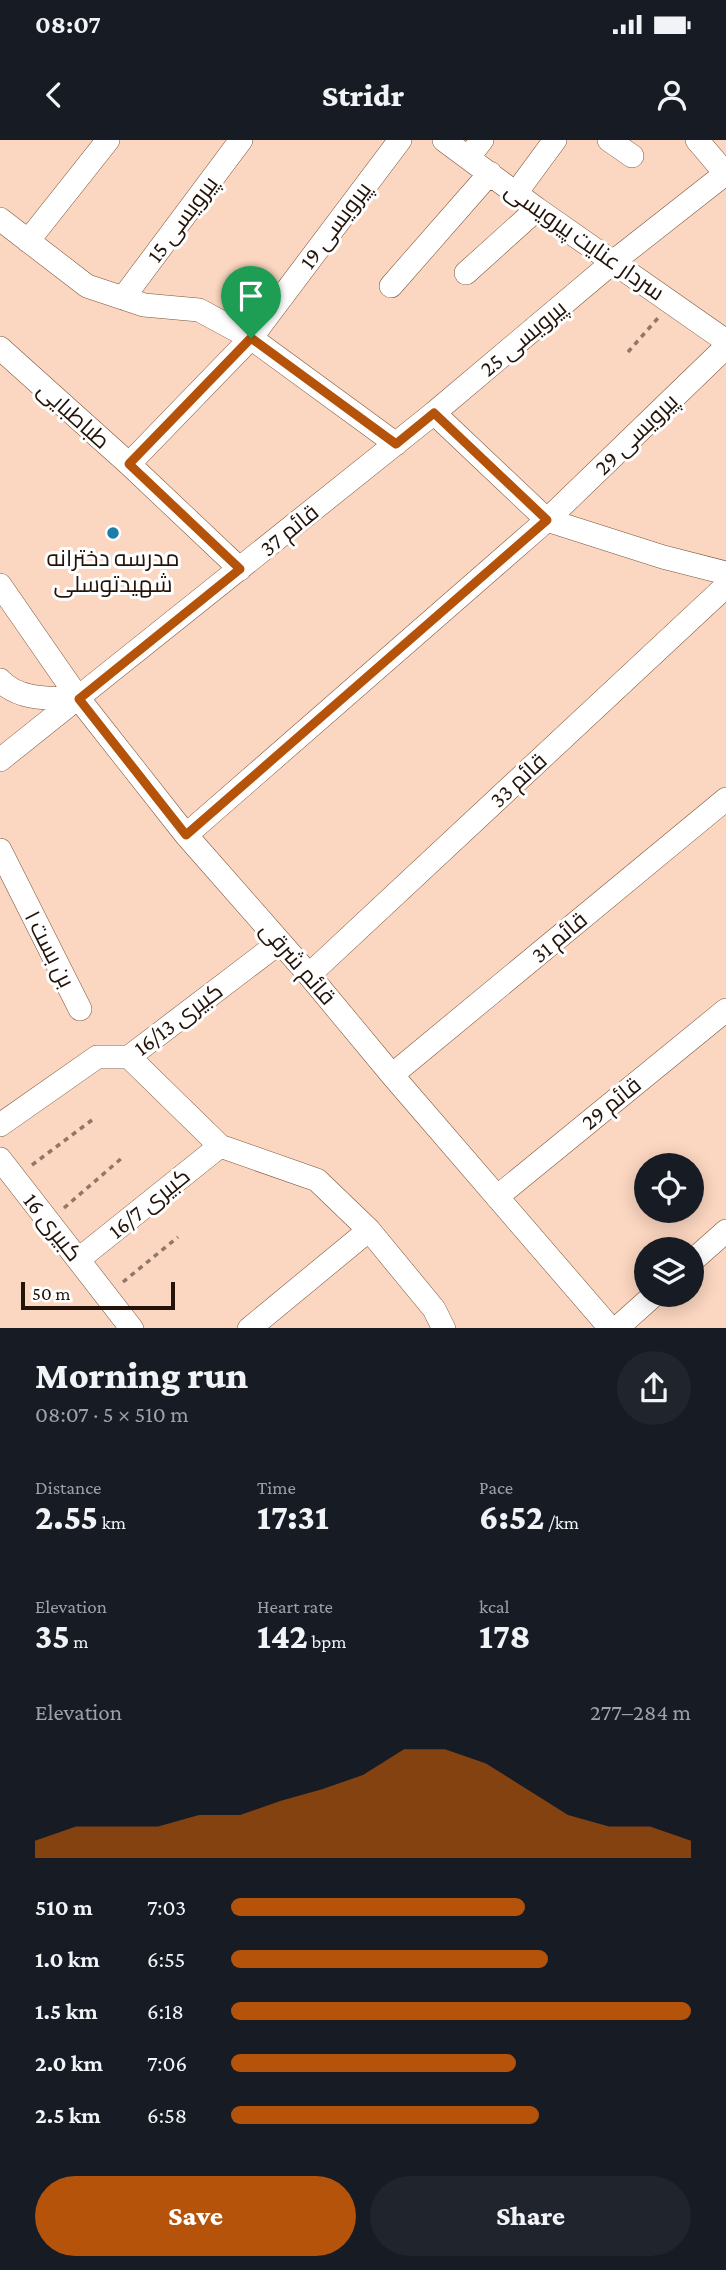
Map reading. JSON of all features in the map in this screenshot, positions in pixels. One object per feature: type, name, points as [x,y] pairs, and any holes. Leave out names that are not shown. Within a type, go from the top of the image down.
[{"type":"street","points":[[28,241],[107,140]]},
{"type":"street","name":"پیرویسی 15","points":[[123,298],[241,140]]},
{"type":"street","name":"پیرویسی 19","points":[[129,464],[251,338],[400,140]]},
{"type":"street","points":[[516,193],[555,140]]},
{"type":"street","points":[[609,140],[632,156]]},
{"type":"street","points":[[697,140],[726,174]]},
{"type":"street","name":"سردار عنایت پیرویسی","points":[[460,144],[489,173],[537,209],[726,341]]},
{"type":"street","points":[[391,286],[489,173]]},
{"type":"street","name":"پیرویسی 25","points":[[434,413],[612,262],[726,174]]},
{"type":"street","points":[[466,273],[537,209]]},
{"type":"street","points":[[0,219],[87,286],[144,305],[199,310],[251,338],[396,444]]},
{"type":"street","name":"پیرویسی 29","points":[[186,835],[547,520],[726,347]]},
{"type":"street","name":"طباطبایی","points":[[0,348],[240,569]]},
{"type":"street","points":[[434,413],[547,520],[663,557],[726,573]]},
{"type":"street","name":"قائم 37","points":[[0,760],[434,413]]},
{"type":"street","name":"قائم شرقی","points":[[0,585],[79,699],[186,835],[497,1197],[614,1328]]},
{"type":"street","name":"قائم 33","points":[[309,975],[726,586]]},
{"type":"street","points":[[0,680],[22,694],[79,699]]},
{"type":"street","name":"قائم 31","points":[[392,1075],[726,799]]},
{"type":"street","name":"بن بست ۱","points":[[0,850],[80,1010]]},
{"type":"street","name":"کبیری 16/13","points":[[0,1125],[97,1057],[129,1057],[280,942]]},
{"type":"street","name":"قائم 29","points":[[497,1197],[726,1010]]},
{"type":"street","points":[[129,1057],[220,1146],[317,1180],[369,1230],[434,1308],[444,1328]]},
{"type":"street","name":"کبیری 16/7","points":[[79,1259],[220,1146]]},
{"type":"street","name":"کبیری 16","points":[[0,1159],[132,1328]]},
{"type":"street","points":[[250,1328],[369,1230]]},
{"type":"street","points":[[704,1250],[726,1231]]},
{"type":"street","points":[[614,1328],[639,1307]]},
{"type":"path","points":[[628,352],[671,303]]},
{"type":"path","points":[[15,1177],[92,1120]]},
{"type":"path","points":[[49,1222],[123,1157]]},
{"type":"path","points":[[106,1295],[178,1237]]},
{"type":"place","name":"مدرسه دخترانه شهیدتوسلی","points":[[113,533]]},
{"type":"route","points":[[251,338],[396,444],[434,413],[547,520],[186,835],[79,699],[240,569],[129,464],[251,338]]}]
